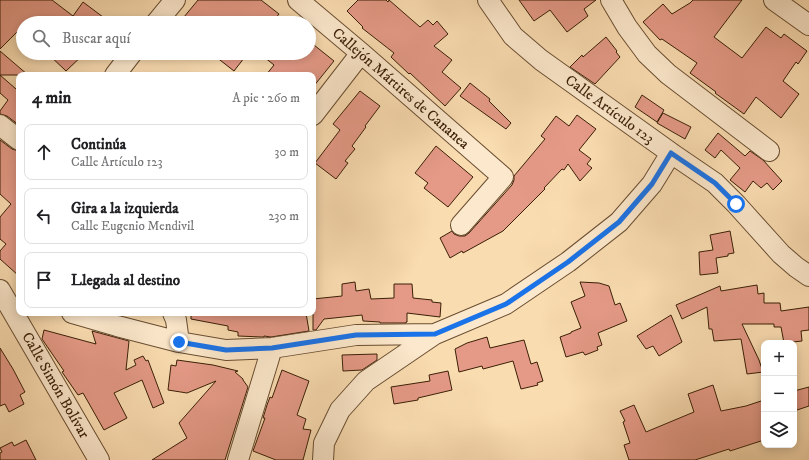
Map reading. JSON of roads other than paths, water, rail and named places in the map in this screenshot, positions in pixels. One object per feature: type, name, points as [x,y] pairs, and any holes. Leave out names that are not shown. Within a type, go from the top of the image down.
[{"type":"street","points":[[162,16],[175,0]]},
{"type":"street","name":"Callejón Mártires de Cananea","points":[[298,0],[362,52],[503,177],[461,224]]},
{"type":"street","name":"Calle Artículo 123","points":[[488,0],[513,36],[541,60],[715,183],[781,254],[809,276]]},
{"type":"street","points":[[611,0],[627,27],[647,54],[668,74],[769,151]]},
{"type":"street","points":[[774,0],[809,25]]},
{"type":"street","points":[[316,111],[362,52]]},
{"type":"street","points":[[117,72],[127,60]]},
{"type":"street","points":[[0,125],[16,138]]},
{"type":"street","points":[[323,460],[324,443],[340,410],[366,381],[435,334],[506,304],[568,262],[619,222],[652,184],[671,153]]},
{"type":"street","name":"Calle Simón Bolívar","points":[[7,301],[99,460]]},
{"type":"street","points":[[82,316],[179,342],[226,350],[272,348],[356,335],[435,334]]},
{"type":"street","points":[[174,316],[179,342]]},
{"type":"street","points":[[238,460],[272,348]]}]
